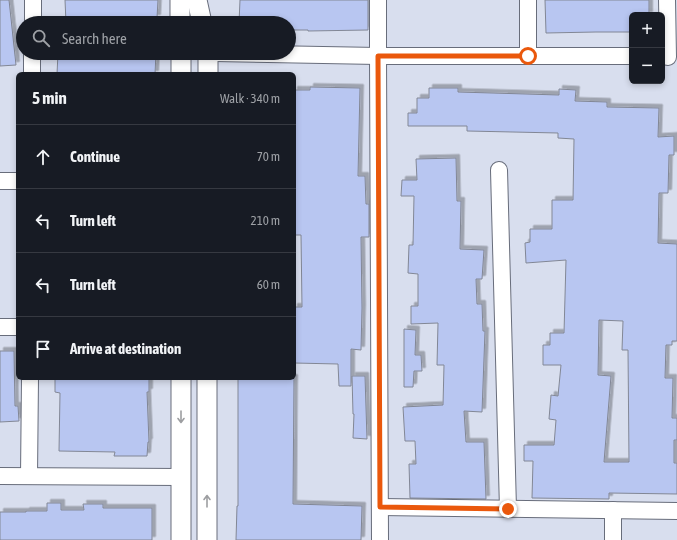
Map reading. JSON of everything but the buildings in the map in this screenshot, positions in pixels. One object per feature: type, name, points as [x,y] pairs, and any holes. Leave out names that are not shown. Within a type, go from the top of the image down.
[{"type":"street","points":[[33,0],[33,16]]},
{"type":"street","points":[[180,0],[180,16]]},
{"type":"street","points":[[197,0],[200,16]]},
{"type":"street","points":[[208,0],[208,16]]},
{"type":"street","points":[[378,0],[380,540]]},
{"type":"street","points":[[528,0],[528,56]]},
{"type":"street","points":[[667,0],[669,57]]},
{"type":"street","points":[[296,54],[629,56]]},
{"type":"street","points":[[32,60],[32,72]]},
{"type":"street","points":[[181,60],[181,72]]},
{"type":"street","points":[[208,60],[208,72]]},
{"type":"street","points":[[499,170],[508,509]]},
{"type":"street","points":[[0,181],[16,181]]},
{"type":"street","points":[[0,327],[16,327]]},
{"type":"street","points":[[29,476],[30,380]]},
{"type":"street","points":[[181,380],[181,540]]},
{"type":"street","points":[[207,540],[208,380]]},
{"type":"street","points":[[0,476],[181,477]]},
{"type":"street","points":[[380,507],[677,511]]},
{"type":"street","points":[[612,510],[613,540]]},
{"type":"route","points":[[508,509],[380,507],[378,56],[528,56]]}]
